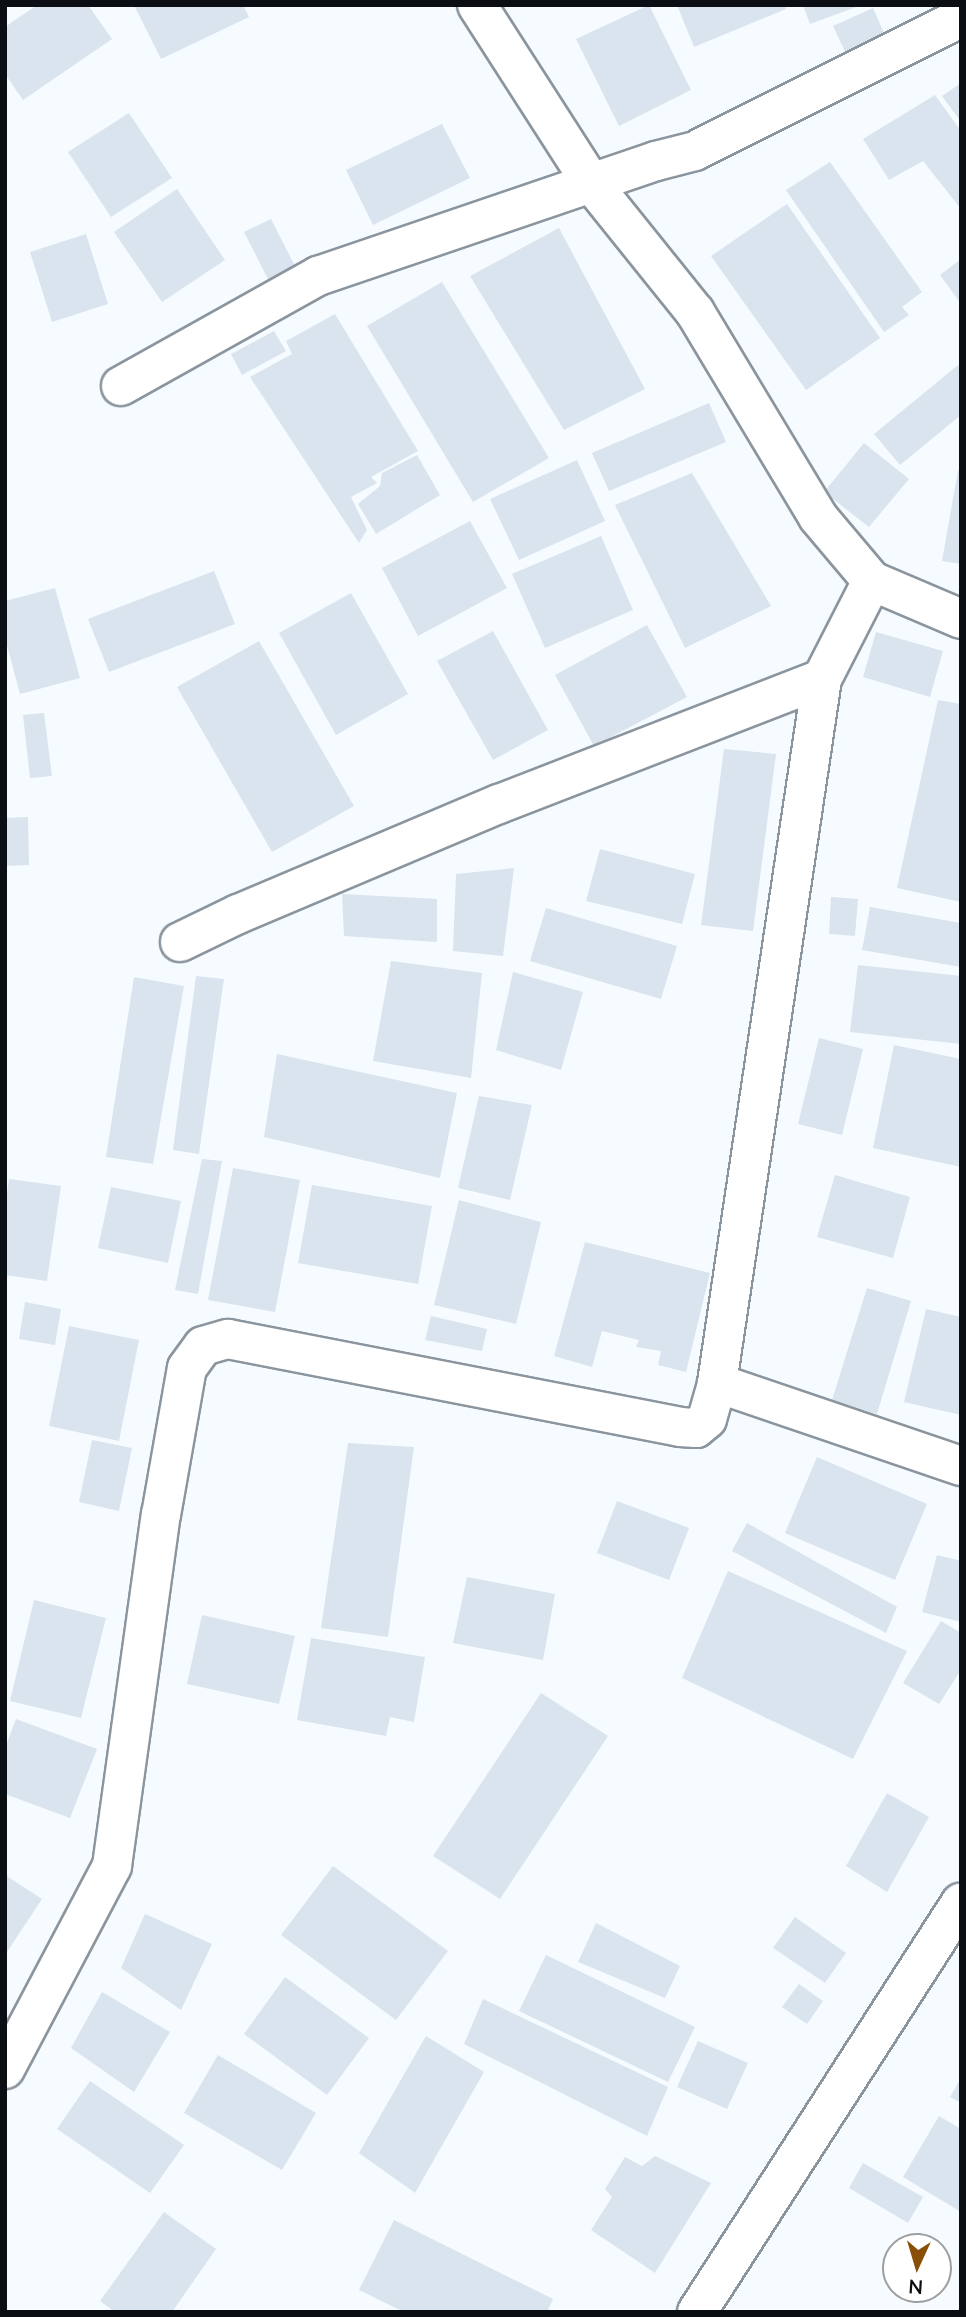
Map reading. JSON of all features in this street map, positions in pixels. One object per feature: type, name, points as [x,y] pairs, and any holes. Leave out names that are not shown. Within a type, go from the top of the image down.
[{"type":"street","points":[[477,5],[592,184],[695,312],[818,517],[872,581],[961,619]]},
{"type":"street","points":[[121,386],[318,276],[695,151],[961,18]]},
{"type":"street","points":[[5,2069],[112,1866],[162,1515],[187,1368],[203,1346],[228,1339],[680,1427],[696,1428],[707,1419],[717,1383],[822,679],[872,581]]},
{"type":"street","points":[[180,942],[238,914],[487,810],[822,679]]},
{"type":"street","points":[[717,1383],[961,1466]]},
{"type":"street","points":[[697,2312],[961,1903]]},
{"type":"building","points":[[37,5],[88,5],[112,39],[23,100],[5,74],[5,27]]},
{"type":"building","points":[[134,5],[243,5],[249,17],[161,59]]},
{"type":"building","points":[[649,5],[691,90],[619,126],[576,39]]},
{"type":"building","points":[[677,5],[785,5],[786,9],[694,47]]},
{"type":"building","points":[[803,5],[859,5],[859,6],[810,24]]},
{"type":"building","points":[[873,8],[887,40],[848,58],[833,26]]},
{"type":"building","points":[[961,83],[961,122],[942,96]]},
{"type":"building","points":[[935,95],[961,131],[961,209],[923,161],[889,180],[863,139]]},
{"type":"building","points":[[129,113],[172,178],[111,217],[68,152]]},
{"type":"building","points":[[442,124],[470,178],[373,225],[346,170]]},
{"type":"building","points":[[830,162],[922,292],[902,307],[909,315],[884,332],[786,190]]},
{"type":"building","points":[[177,189],[225,260],[162,302],[114,232]]},
{"type":"building","points":[[787,204],[880,338],[806,390],[711,256]]},
{"type":"building","points":[[271,219],[297,270],[270,283],[244,232]]},
{"type":"building","points":[[559,228],[645,389],[564,430],[470,276]]},
{"type":"building","points":[[86,234],[108,304],[52,322],[30,252]]},
{"type":"building","points":[[961,259],[961,304],[940,275]]},
{"type":"building","points":[[442,282],[549,458],[473,502],[367,326]]},
{"type":"building","points":[[335,314],[418,451],[371,477],[377,483],[351,497],[367,530],[359,543],[250,377],[292,354],[286,341]]},
{"type":"building","points":[[274,331],[286,351],[242,375],[231,354]]},
{"type":"building","points":[[958,365],[961,369],[961,415],[900,465],[874,434]]},
{"type":"building","points":[[709,403],[726,442],[609,491],[592,453]]},
{"type":"building","points":[[864,443],[909,479],[869,527],[824,492]]},
{"type":"building","points":[[417,455],[440,495],[376,534],[358,504],[380,486],[382,473]]},
{"type":"building","points":[[577,460],[605,521],[519,560],[490,499]]},
{"type":"building","points":[[958,470],[961,471],[961,564],[942,561]]},
{"type":"building","points":[[692,473],[771,606],[685,648],[615,505]]},
{"type":"building","points":[[470,521],[507,588],[418,636],[382,568]]},
{"type":"building","points":[[601,536],[633,610],[545,648],[512,574]]},
{"type":"building","points":[[214,571],[235,624],[109,672],[88,619]]},
{"type":"building","points":[[55,588],[80,678],[20,694],[5,638],[5,601]]},
{"type":"building","points":[[351,593],[408,694],[336,735],[279,633]]},
{"type":"building","points":[[647,625],[687,697],[594,746],[555,675]]},
{"type":"building","points":[[493,631],[548,730],[493,760],[437,661]]},
{"type":"building","points":[[876,632],[943,651],[930,697],[863,677]]},
{"type":"building","points":[[259,641],[354,806],[272,852],[177,687]]},
{"type":"building","points":[[938,700],[961,704],[961,902],[897,888]]},
{"type":"building","points":[[44,713],[52,776],[30,778],[23,715]]},
{"type":"building","points":[[724,749],[776,754],[753,931],[701,925]]},
{"type":"building","points":[[28,817],[29,865],[5,866],[5,818]]},
{"type":"building","points":[[600,849],[695,874],[682,924],[586,901]]},
{"type":"building","points":[[514,868],[503,956],[453,951],[456,874]]},
{"type":"building","points":[[342,894],[437,899],[437,942],[344,936]]},
{"type":"building","points":[[831,897],[858,899],[855,936],[829,934]]},
{"type":"building","points":[[870,907],[961,923],[961,967],[862,950]]},
{"type":"building","points":[[546,908],[677,946],[661,999],[530,961]]},
{"type":"building","points":[[391,961],[482,973],[471,1078],[373,1061]]},
{"type":"building","points":[[858,965],[961,976],[961,1044],[850,1032]]},
{"type":"building","points":[[513,972],[583,992],[561,1070],[496,1050]]},
{"type":"building","points":[[196,976],[224,979],[199,1154],[173,1150]]},
{"type":"building","points":[[134,977],[184,986],[153,1164],[106,1157]]},
{"type":"building","points":[[819,1038],[863,1049],[842,1135],[798,1124]]},
{"type":"building","points":[[894,1045],[961,1059],[961,1167],[873,1148]]},
{"type":"building","points":[[277,1054],[457,1093],[440,1178],[264,1137]]},
{"type":"building","points":[[479,1096],[532,1105],[510,1200],[458,1188]]},
{"type":"building","points":[[202,1159],[222,1161],[198,1294],[175,1290]]},
{"type":"building","points":[[233,1168],[300,1180],[275,1312],[208,1300]]},
{"type":"building","points":[[835,1175],[910,1197],[893,1258],[817,1237]]},
{"type":"building","points":[[9,1179],[61,1186],[47,1281],[5,1275],[5,1209]]},
{"type":"building","points":[[312,1185],[432,1206],[418,1284],[298,1263]]},
{"type":"building","points":[[111,1187],[181,1201],[168,1263],[98,1248]]},
{"type":"building","points":[[459,1200],[541,1222],[516,1324],[434,1305]]},
{"type":"building","points":[[585,1242],[710,1273],[686,1372],[658,1365],[661,1351],[636,1347],[639,1340],[602,1331],[592,1367],[554,1356]]},
{"type":"building","points":[[867,1288],[911,1301],[877,1414],[832,1400]]},
{"type":"building","points":[[25,1302],[61,1309],[55,1345],[19,1339]]},
{"type":"building","points":[[926,1309],[961,1317],[961,1415],[904,1402]]},
{"type":"building","points":[[431,1316],[487,1329],[482,1351],[425,1340]]},
{"type":"building","points":[[69,1326],[139,1340],[119,1441],[49,1426]]},
{"type":"building","points":[[92,1440],[132,1448],[119,1511],[79,1502]]},
{"type":"building","points":[[348,1443],[414,1447],[388,1637],[321,1628]]},
{"type":"building","points":[[817,1457],[927,1504],[895,1580],[785,1533]]},
{"type":"building","points":[[617,1501],[689,1528],[669,1580],[597,1553]]},
{"type":"building","points":[[747,1523],[897,1607],[886,1633],[732,1551]]},
{"type":"building","points":[[937,1555],[961,1561],[961,1622],[922,1612]]},
{"type":"building","points":[[728,1571],[907,1651],[853,1759],[682,1678]]},
{"type":"building","points":[[467,1577],[555,1594],[543,1660],[453,1643]]},
{"type":"building","points":[[34,1600],[106,1618],[81,1718],[10,1701]]},
{"type":"building","points":[[202,1615],[295,1636],[279,1704],[187,1684]]},
{"type":"building","points":[[941,1621],[961,1633],[961,1670],[939,1704],[903,1683]]},
{"type":"building","points":[[311,1638],[425,1657],[414,1722],[390,1717],[386,1736],[297,1720]]},
{"type":"building","points":[[541,1693],[608,1736],[500,1899],[433,1856]]},
{"type":"building","points":[[16,1719],[97,1749],[70,1818],[5,1794],[5,1748]]},
{"type":"building","points":[[887,1793],[929,1817],[887,1892],[846,1866]]},
{"type":"building","points":[[333,1866],[448,1951],[396,2020],[281,1935]]},
{"type":"building","points":[[5,1875],[42,1899],[5,1955]]},
{"type":"building","points":[[145,1914],[212,1944],[181,2010],[121,1968]]},
{"type":"building","points":[[795,1917],[846,1953],[825,1983],[773,1948]]},
{"type":"building","points":[[596,1923],[680,1966],[665,1998],[578,1962]]},
{"type":"building","points":[[546,1955],[695,2027],[668,2082],[519,2011]]},
{"type":"building","points":[[285,1977],[369,2038],[327,2095],[244,2034]]},
{"type":"building","points":[[799,1984],[823,2001],[807,2024],[782,2007]]},
{"type":"building","points":[[102,1992],[170,2032],[134,2092],[71,2048]]},
{"type":"building","points":[[483,1999],[668,2087],[647,2136],[464,2044]]},
{"type":"building","points":[[426,2036],[484,2072],[415,2193],[359,2153]]},
{"type":"building","points":[[698,2041],[748,2063],[727,2109],[677,2087]]},
{"type":"building","points":[[218,2055],[316,2113],[282,2170],[184,2113]]},
{"type":"building","points":[[961,2078],[961,2103],[950,2097]]},
{"type":"building","points":[[90,2081],[184,2145],[150,2193],[57,2129]]},
{"type":"building","points":[[939,2116],[961,2129],[961,2212],[903,2177]]},
{"type":"building","points":[[655,2156],[711,2183],[655,2273],[591,2230],[612,2197],[605,2189],[625,2157],[642,2166]]},
{"type":"building","points":[[863,2163],[923,2197],[908,2223],[849,2188]]},
{"type":"building","points":[[164,2212],[216,2249],[172,2312],[115,2312],[100,2301]]},
{"type":"building","points":[[394,2220],[553,2299],[547,2312],[404,2312],[359,2290]]}]
